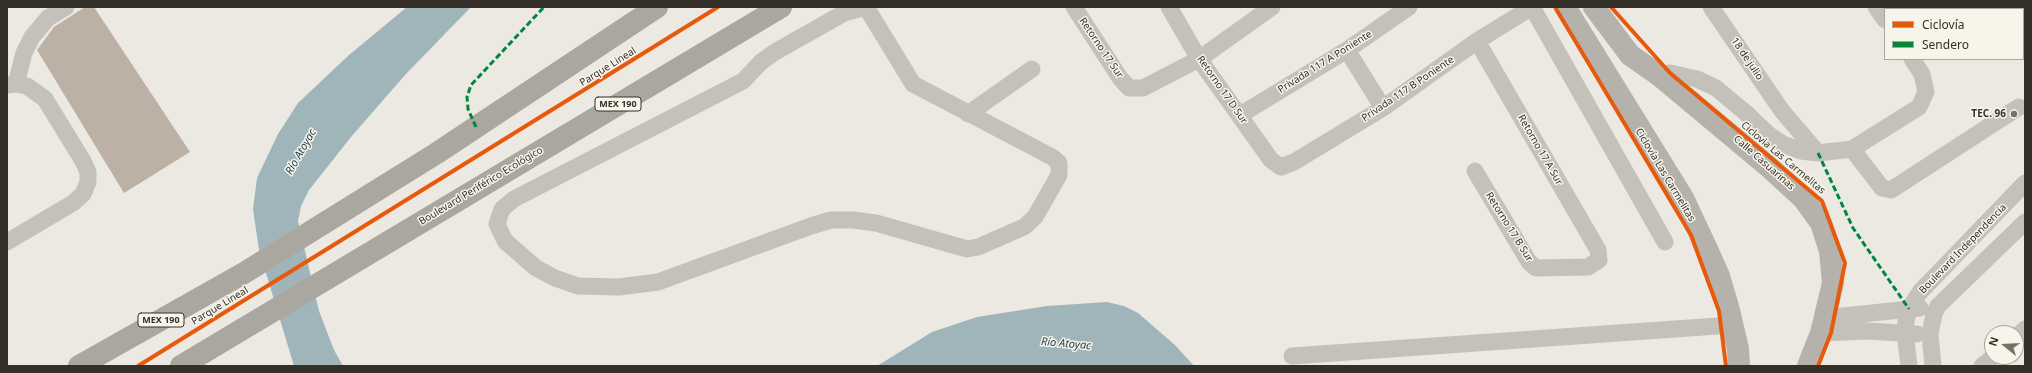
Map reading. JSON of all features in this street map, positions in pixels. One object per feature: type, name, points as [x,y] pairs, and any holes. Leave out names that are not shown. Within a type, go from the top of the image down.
[{"type":"highway","name":"MEX 190","points":[[79,366],[244,273],[437,153],[657,7]]},
{"type":"highway","name":"Boulevard Periférico Ecológico","points":[[181,366],[454,201],[781,7]]},
{"type":"main road","points":[[1565,7],[1683,198],[1719,276],[1738,349],[1739,366]]},
{"type":"main road","name":"Calle Casuarinas","points":[[1594,7],[1630,55],[1660,76],[1775,172],[1803,198],[1821,223],[1830,251],[1833,283],[1822,325],[1808,366]]},
{"type":"street","points":[[7,242],[73,203],[83,194],[88,182],[88,172],[83,161],[51,107],[37,93],[27,86],[11,84],[32,37],[48,18],[66,7]]},
{"type":"street","points":[[866,7],[913,84],[968,114],[1052,157],[1059,163],[1059,175],[1035,218],[1024,226],[978,247],[968,249],[876,223],[853,220],[831,220],[658,282],[619,287],[578,286],[555,278],[536,268],[505,241],[497,224],[502,209],[514,198],[743,81],[761,62],[775,52],[844,13],[866,7]]},
{"type":"street","name":"Retorno 17 Sur","points":[[1074,7],[1120,78],[1129,88],[1143,88],[1199,59]]},
{"type":"street","name":"Retorno 17 D Sur","points":[[1169,7],[1199,59],[1271,160],[1281,167]]},
{"type":"street","points":[[1199,59],[1272,7]]},
{"type":"street","name":"Privada 117 A Poniente","points":[[1240,115],[1347,50],[1409,7]]},
{"type":"street","points":[[1532,7],[1666,242]]},
{"type":"street","name":"Privada 117 B Poniente","points":[[1281,167],[1294,162],[1383,108],[1477,41],[1532,7]]},
{"type":"street","name":"18 de julio","points":[[1711,7],[1782,111],[1818,153]]},
{"type":"street","points":[[1876,7],[1884,19]]},
{"type":"street","name":"Retorno 17 A Sur","points":[[1477,41],[1598,250],[1599,260]]},
{"type":"street","points":[[1347,50],[1383,108]]},
{"type":"street","points":[[1660,76],[1670,74],[1698,79],[1716,88],[1768,134],[1783,144],[1801,151],[1818,153],[1852,149],[1919,107],[1926,92],[1922,74],[1913,60]]},
{"type":"street","points":[[968,114],[1032,69]]},
{"type":"street","points":[[1852,149],[1882,188],[1891,190],[2019,106]]},
{"type":"street","name":"Retorno 17 B Sur","points":[[1475,171],[1529,262],[1536,268],[1588,267],[1599,260]]},
{"type":"street","name":"Boulevard Independencia","points":[[1909,366],[1905,333],[1909,309],[1920,292],[2025,183]]},
{"type":"street","points":[[1936,364],[1930,334],[1934,314],[1938,306],[2025,222]]},
{"type":"street","points":[[1822,325],[1909,309],[1938,306]]},
{"type":"street","points":[[1292,356],[1732,325]]},
{"type":"street","points":[[1822,325],[1930,334]]},
{"type":"water","name":"Río Atoyac","points":[[407,7],[471,7],[405,75],[351,137],[309,190],[301,206],[298,221],[319,311],[334,350],[343,366],[294,366],[259,250],[253,209],[257,178],[278,134],[298,103],[349,55]]},
{"type":"water","name":"Río Atoyac","points":[[1107,302],[1124,306],[1138,313],[1175,345],[1194,366],[877,366],[932,332],[977,317],[1047,306]]},
{"type":"building","points":[[85,7],[94,7],[190,152],[124,193],[37,50],[54,27]]},
{"type":"marked path","points":[[476,127],[468,109],[467,97],[471,85],[544,7]]},
{"type":"marked path","points":[[1818,153],[1853,228],[1909,309]]},
{"type":"cycle path","name":"Parque Lineal","points":[[138,366],[718,7]]},
{"type":"cycle path","name":"Ciclovía Las Carmelitas","points":[[1555,7],[1691,235],[1719,311],[1726,366]]},
{"type":"cycle path","name":"Ciclovia Las Carmelitas","points":[[1611,7],[1670,73],[1822,201],[1845,263],[1831,333],[1818,366]]},
{"type":"place","name":"TEC. 96","points":[[2014,114]]}]
